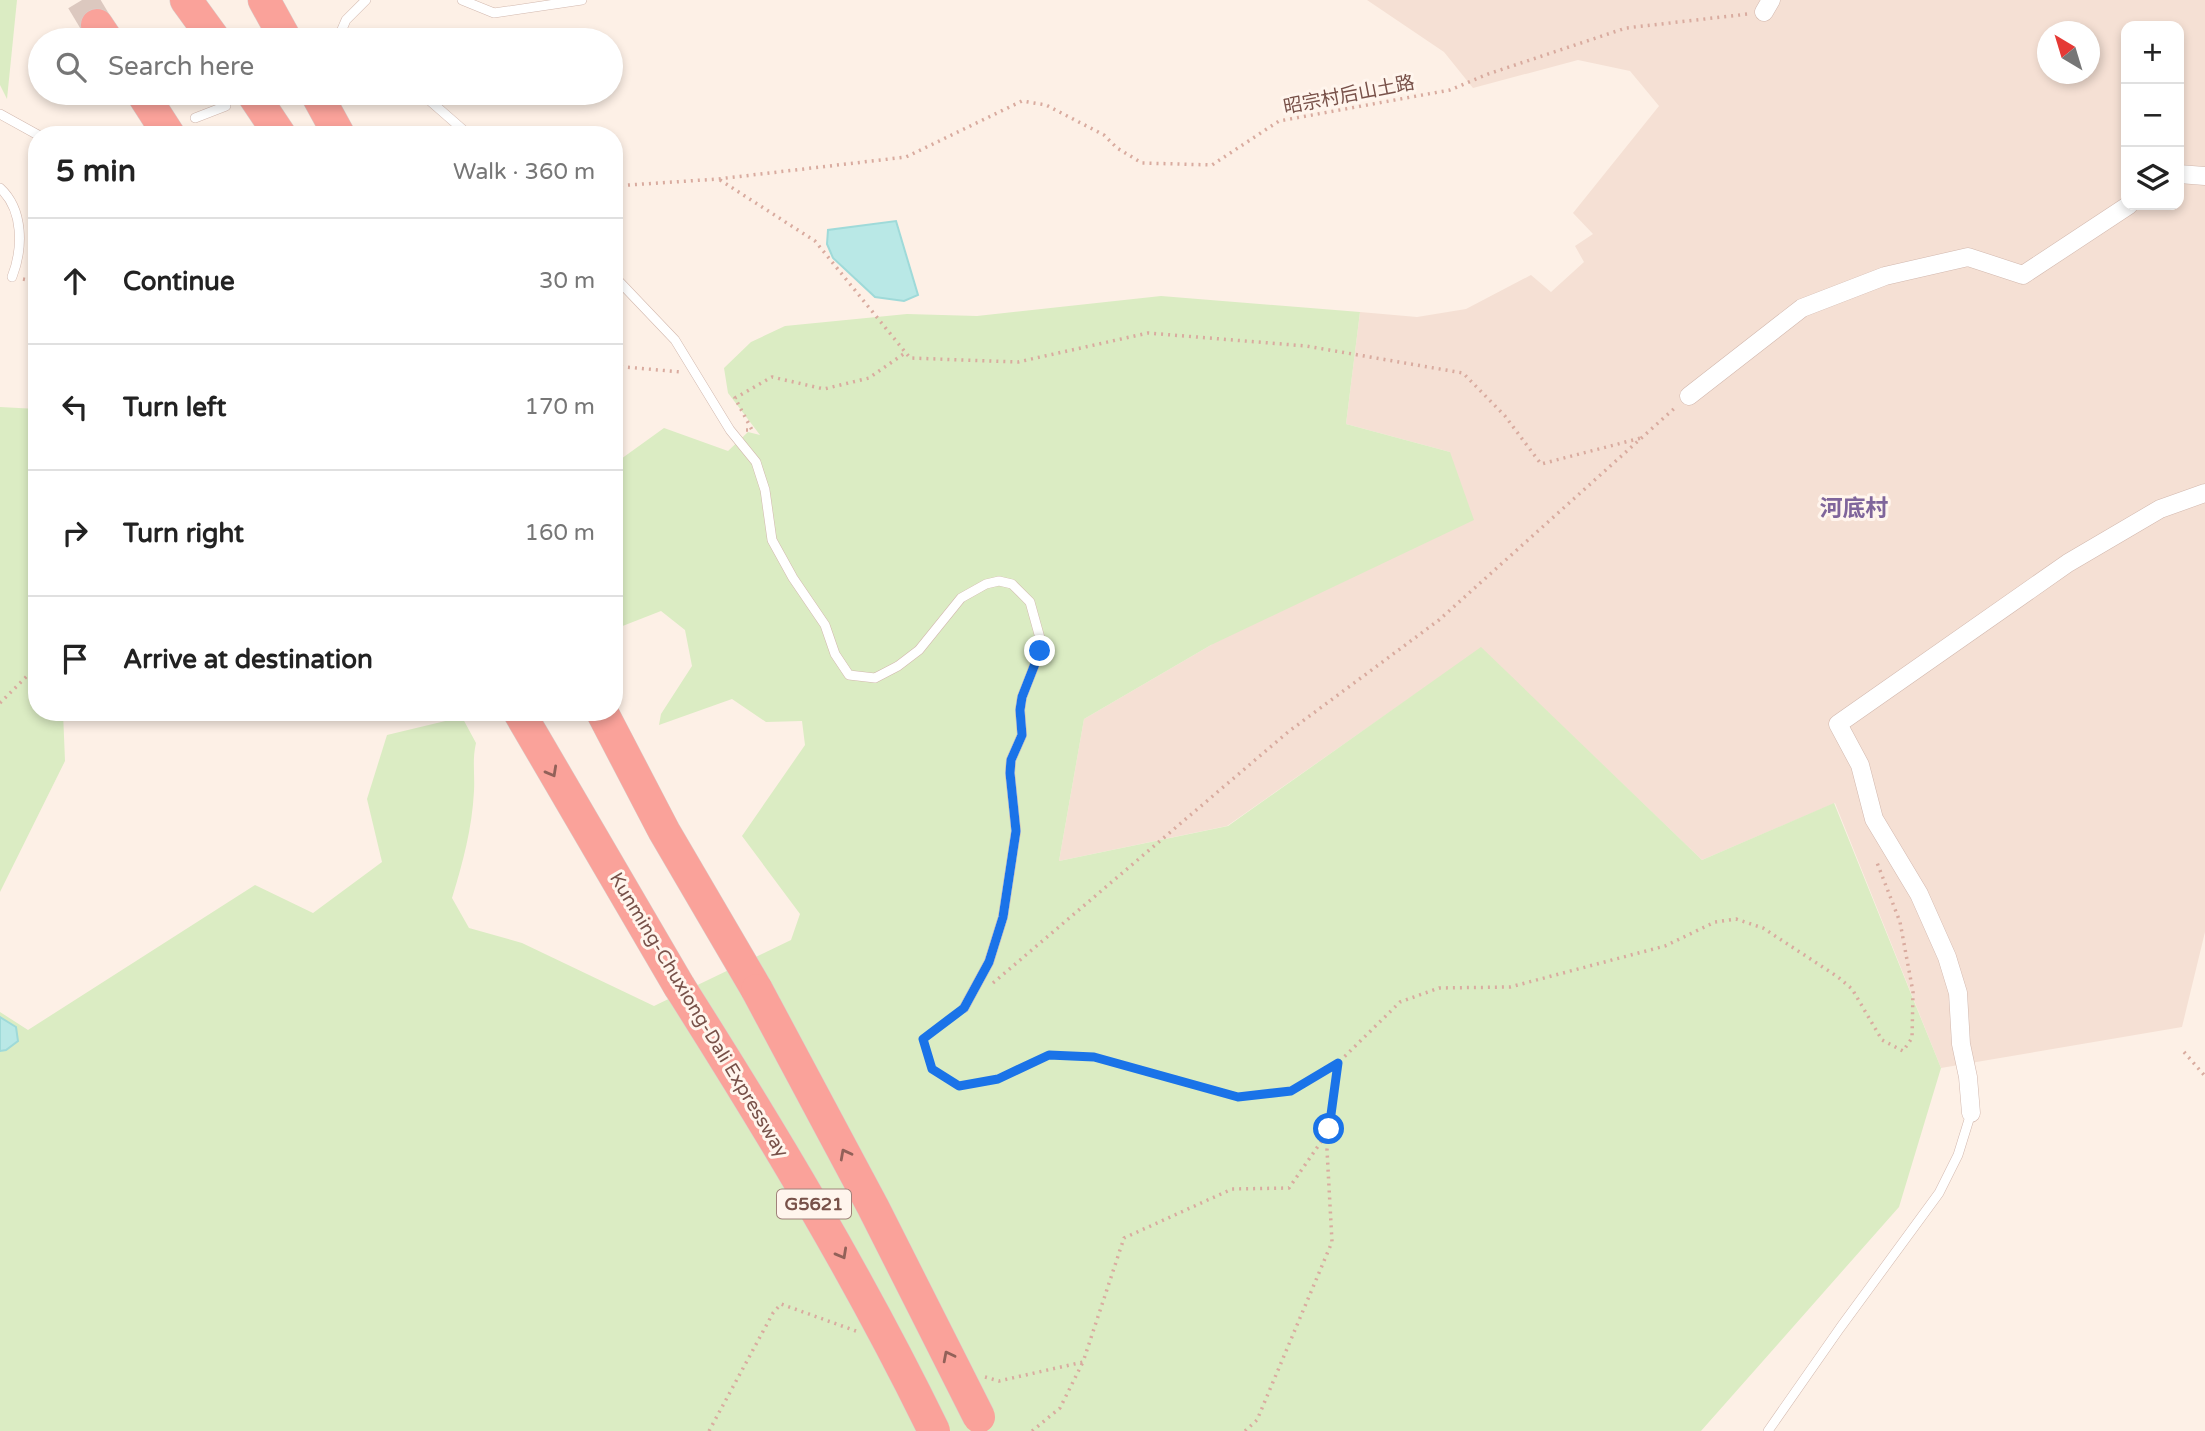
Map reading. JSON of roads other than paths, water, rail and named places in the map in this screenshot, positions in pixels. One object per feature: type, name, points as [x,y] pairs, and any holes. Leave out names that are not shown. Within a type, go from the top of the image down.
[{"type":"highway","points":[[186,0],[206,28]]},
{"type":"highway","points":[[264,0],[279,28]]},
{"type":"highway","points":[[156,105],[181,126]]},
{"type":"highway","points":[[246,105],[270,126]]},
{"type":"highway","points":[[323,105],[334,126]]},
{"type":"highway","name":"Kunming-Chuxiong-Dali Expressway","points":[[524,721],[679,986],[819,1213],[897,1355],[934,1431]]},
{"type":"highway","name":"G5621","points":[[607,721],[664,831],[757,990]]},
{"type":"highway","name":"G5621","points":[[621,721],[757,990],[873,1206],[982,1424]]},
{"type":"street","points":[[2184,174],[2205,176]]},
{"type":"street","points":[[1689,396],[1801,308],[1885,276],[1968,257],[2023,275],[2121,210]]},
{"type":"street","points":[[1971,1113],[1958,993],[1947,957],[1919,894],[1874,819],[1860,765],[1838,724],[2068,563],[2160,509],[2205,493]]},
{"type":"lane","points":[[343,28],[346,20],[366,0]]},
{"type":"lane","points":[[462,0],[494,13],[582,0]]},
{"type":"lane","points":[[184,126],[227,105]]},
{"type":"lane","points":[[435,105],[459,126]]},
{"type":"lane","points":[[0,114],[28,129]]},
{"type":"lane","points":[[0,188],[16,211],[21,238],[12,277]]},
{"type":"lane","points":[[623,285],[675,340],[730,430],[756,462],[765,490],[772,540],[793,578],[825,625],[835,654],[849,675],[875,678],[898,666],[919,650],[961,598],[986,584],[999,581],[1012,584],[1030,602],[1040,638],[1040,651],[1022,697],[1022,735],[1011,760],[1016,831],[1003,917],[989,962],[964,1008]]},
{"type":"lane","points":[[1768,1431],[1939,1193],[1958,1155],[1971,1113]]},
{"type":"water","points":[[896,221],[918,295],[904,301],[875,297],[833,258],[827,244],[828,230]]},
{"type":"water","points":[[0,1017],[16,1027],[18,1041],[0,1051]]},
{"type":"tunnel","points":[[82,0],[97,25]]},
{"type":"district","name":"河底村","points":[[1854,509]]}]
